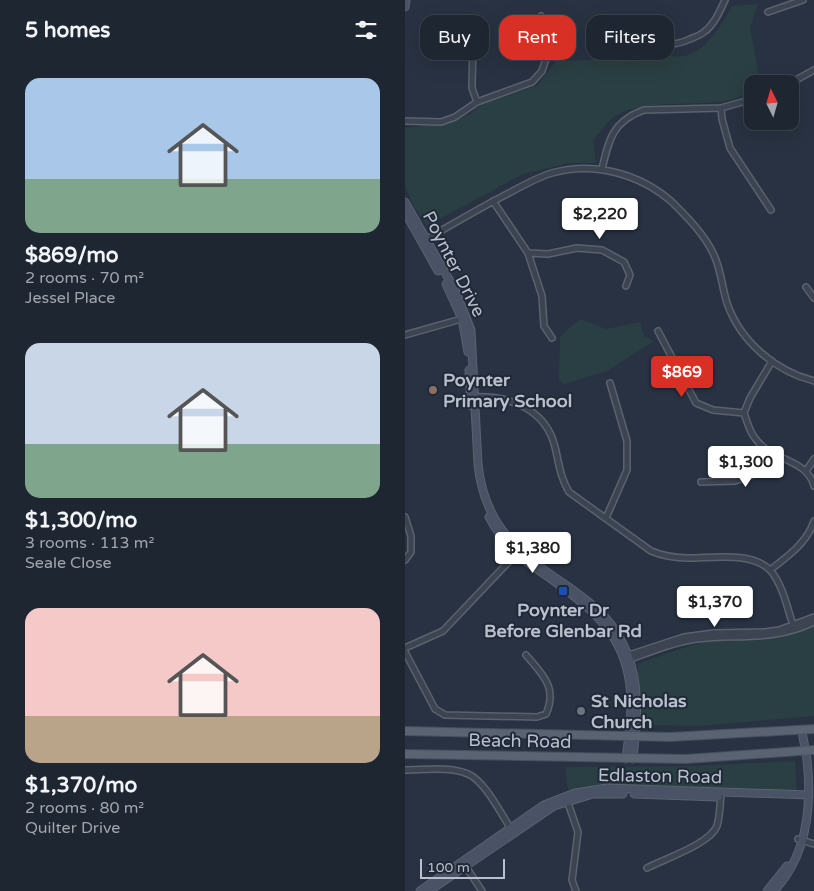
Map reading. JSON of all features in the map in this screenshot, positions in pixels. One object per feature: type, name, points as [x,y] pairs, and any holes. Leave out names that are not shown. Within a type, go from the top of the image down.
[{"type":"main road","name":"Beach Road","points":[[405,731],[711,736],[814,729]]},
{"type":"main road","name":"Beach Road","points":[[405,754],[686,759],[814,750]]},
{"type":"street","points":[[405,7],[406,0]]},
{"type":"street","points":[[674,44],[680,44],[704,32],[719,12],[725,0]]},
{"type":"street","points":[[768,12],[803,0]]},
{"type":"street","points":[[473,60],[472,88],[477,102]]},
{"type":"street","points":[[405,121],[441,122],[455,117],[477,102],[532,82],[542,71],[547,60]]},
{"type":"street","points":[[799,78],[814,70]]},
{"type":"street","points":[[602,169],[613,132],[622,121],[633,114],[644,110],[721,108],[744,102]]},
{"type":"street","points":[[721,108],[730,148],[771,210]]},
{"type":"street","points":[[424,241],[493,201],[552,173],[602,169],[637,180],[657,189],[705,237],[718,266],[727,302],[736,322],[756,348],[772,361],[800,376],[814,381]]},
{"type":"street","points":[[493,201],[528,253],[542,296],[545,326],[552,338]]},
{"type":"street","name":"Poynter Drive","points":[[405,202],[424,241]]},
{"type":"street","name":"Poynter Drive","points":[[405,212],[455,290],[471,330],[478,464],[483,494],[497,523],[518,552],[593,604],[617,632],[626,658],[631,699],[632,736],[630,759]]},
{"type":"street","points":[[528,253],[547,254],[577,248],[602,250],[625,262],[629,275],[626,286]]},
{"type":"street","points":[[806,287],[814,298]]},
{"type":"street","points":[[405,335],[465,318]]},
{"type":"street","points":[[658,331],[696,403],[713,410],[744,413]]},
{"type":"street","points":[[772,361],[750,398],[744,413],[755,439],[774,455],[806,470],[814,486]]},
{"type":"street","points":[[606,518],[627,470],[627,441],[611,383]]},
{"type":"street","points":[[473,397],[505,399],[525,406],[537,414],[550,432],[555,445],[562,480],[569,492],[651,551],[664,556],[689,558],[745,558],[770,570],[781,589],[793,625]]},
{"type":"street","points":[[701,482],[735,481],[755,474],[774,455]]},
{"type":"street","points":[[806,470],[814,459]]},
{"type":"street","points":[[405,517],[411,536],[411,552],[405,560]]},
{"type":"street","points":[[770,570],[796,549],[812,528],[814,521]]},
{"type":"street","points":[[518,552],[443,631],[405,650],[435,708],[445,715],[537,718],[546,714],[551,704],[548,680],[525,655]]},
{"type":"street","points":[[626,658],[667,642],[696,634],[765,632],[793,625],[814,617]]},
{"type":"street","points":[[626,658],[687,641],[709,638],[773,636],[814,622]]},
{"type":"street","points":[[774,891],[792,866],[806,824],[807,758],[804,751],[802,730]]},
{"type":"street","points":[[405,770],[459,771],[468,774],[480,783],[512,830]]},
{"type":"street","name":"Edlaston Road","points":[[429,891],[512,830],[567,798],[606,793],[806,797]]},
{"type":"street","points":[[647,868],[700,843],[714,831],[717,825],[721,795]]},
{"type":"street","points":[[567,798],[578,832],[572,880],[576,891]]},
{"type":"street","points":[[800,840],[814,844]]},
{"type":"street","points":[[767,891],[787,865],[800,840]]},
{"type":"street","points":[[464,864],[482,891]]},
{"type":"street","name":"Edlaston Road","points":[[420,891],[464,864]]},
{"type":"green space","points":[[758,4],[750,28],[759,75],[744,75],[744,94],[725,101],[650,106],[633,109],[617,115],[613,117],[593,141],[596,163],[570,163],[523,174],[427,226],[414,207],[405,186],[405,128],[449,123],[470,114],[486,101],[537,86],[556,61],[674,60],[674,56],[688,55],[695,52],[708,41],[732,6]]},
{"type":"green space","points":[[580,319],[606,329],[640,322],[644,336],[654,341],[607,371],[565,384],[559,380],[560,336]]},
{"type":"green space","points":[[814,624],[814,716],[699,726],[638,725],[638,664],[703,643],[776,636]]},
{"type":"green space","points":[[795,761],[797,792],[600,786],[568,790],[565,767],[694,766]]},
{"type":"place","name":"Poynter Primary School","points":[[433,390]]},
{"type":"place","name":"Poynter Dr Before Glenbar Rd","points":[[563,591]]},
{"type":"place","name":"St Nicholas Church","points":[[581,711]]}]
